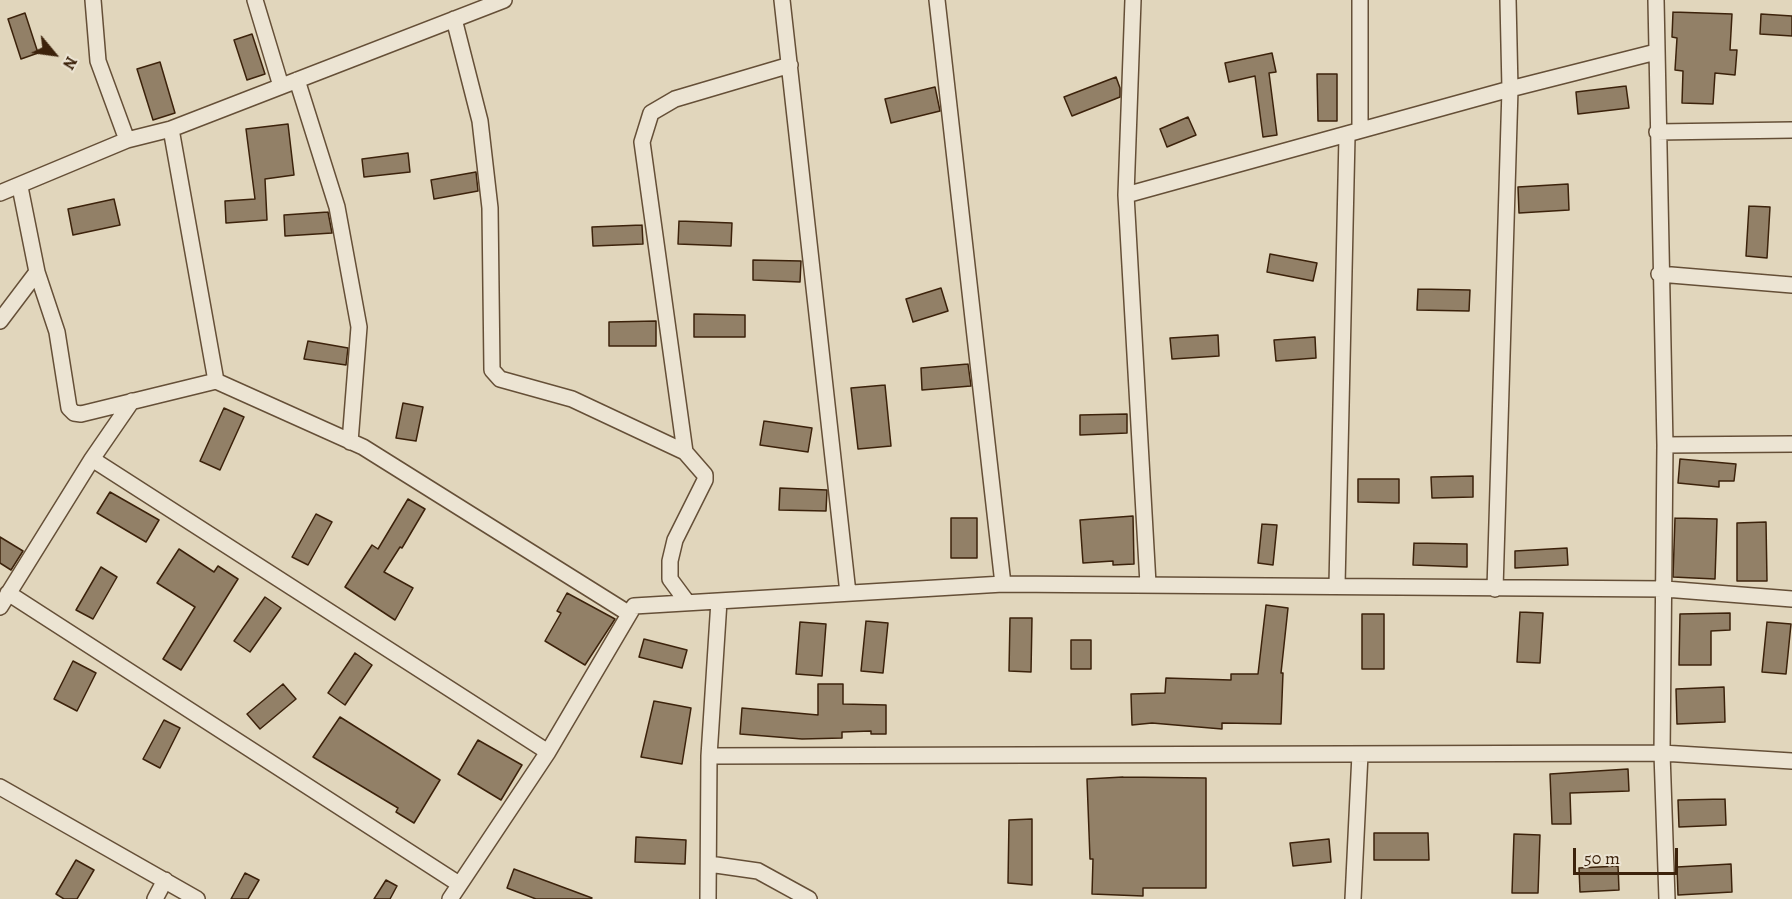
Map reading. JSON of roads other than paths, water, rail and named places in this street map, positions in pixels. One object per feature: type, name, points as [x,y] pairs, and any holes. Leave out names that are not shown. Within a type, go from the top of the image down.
[{"type":"street","points":[[93,0],[98,61],[127,140]]},
{"type":"street","points":[[255,0],[281,86]]},
{"type":"street","points":[[0,193],[20,187],[127,140],[171,129],[504,0]]},
{"type":"street","points":[[782,0],[848,593]]},
{"type":"street","points":[[937,0],[1003,584]]},
{"type":"street","points":[[1132,0],[1126,195],[1148,584]]},
{"type":"street","points":[[1337,585],[1360,0]]},
{"type":"street","points":[[1494,589],[1510,89],[1508,0]]},
{"type":"street","points":[[1656,0],[1659,274],[1665,445],[1662,753],[1667,899]]},
{"type":"street","points":[[454,19],[480,121],[490,208],[492,370],[500,379],[572,399],[685,452],[705,477],[675,540],[670,561],[670,579],[687,602]]},
{"type":"street","points":[[1126,195],[1510,89],[1656,52]]},
{"type":"street","points":[[685,452],[642,142],[651,113],[675,99],[790,64]]},
{"type":"street","points":[[297,80],[337,207],[359,327],[350,441]]},
{"type":"street","points":[[171,129],[216,381]]},
{"type":"street","points":[[1657,132],[1792,130]]},
{"type":"street","points":[[20,187],[37,272],[57,332],[69,408],[74,413],[81,414],[216,381],[363,447],[628,613]]},
{"type":"street","points":[[0,321],[37,272]]},
{"type":"street","points":[[1659,274],[1792,285]]},
{"type":"street","points":[[0,607],[92,459],[132,401]]},
{"type":"street","points":[[1665,445],[1792,444]]},
{"type":"street","points":[[92,459],[548,752]]},
{"type":"street","points":[[450,899],[548,752],[628,613],[634,606],[645,603],[719,601],[1003,584],[1665,589],[1792,599]]},
{"type":"street","points":[[8,593],[459,884]]},
{"type":"street","points":[[708,899],[709,756],[719,601]]},
{"type":"street","points":[[709,756],[1662,753],[1792,761]]},
{"type":"street","points":[[1353,899],[1360,754]]},
{"type":"street","points":[[0,787],[197,899]]},
{"type":"street","points":[[709,864],[758,871],[809,899]]},
{"type":"street","points":[[155,899],[165,880]]}]
